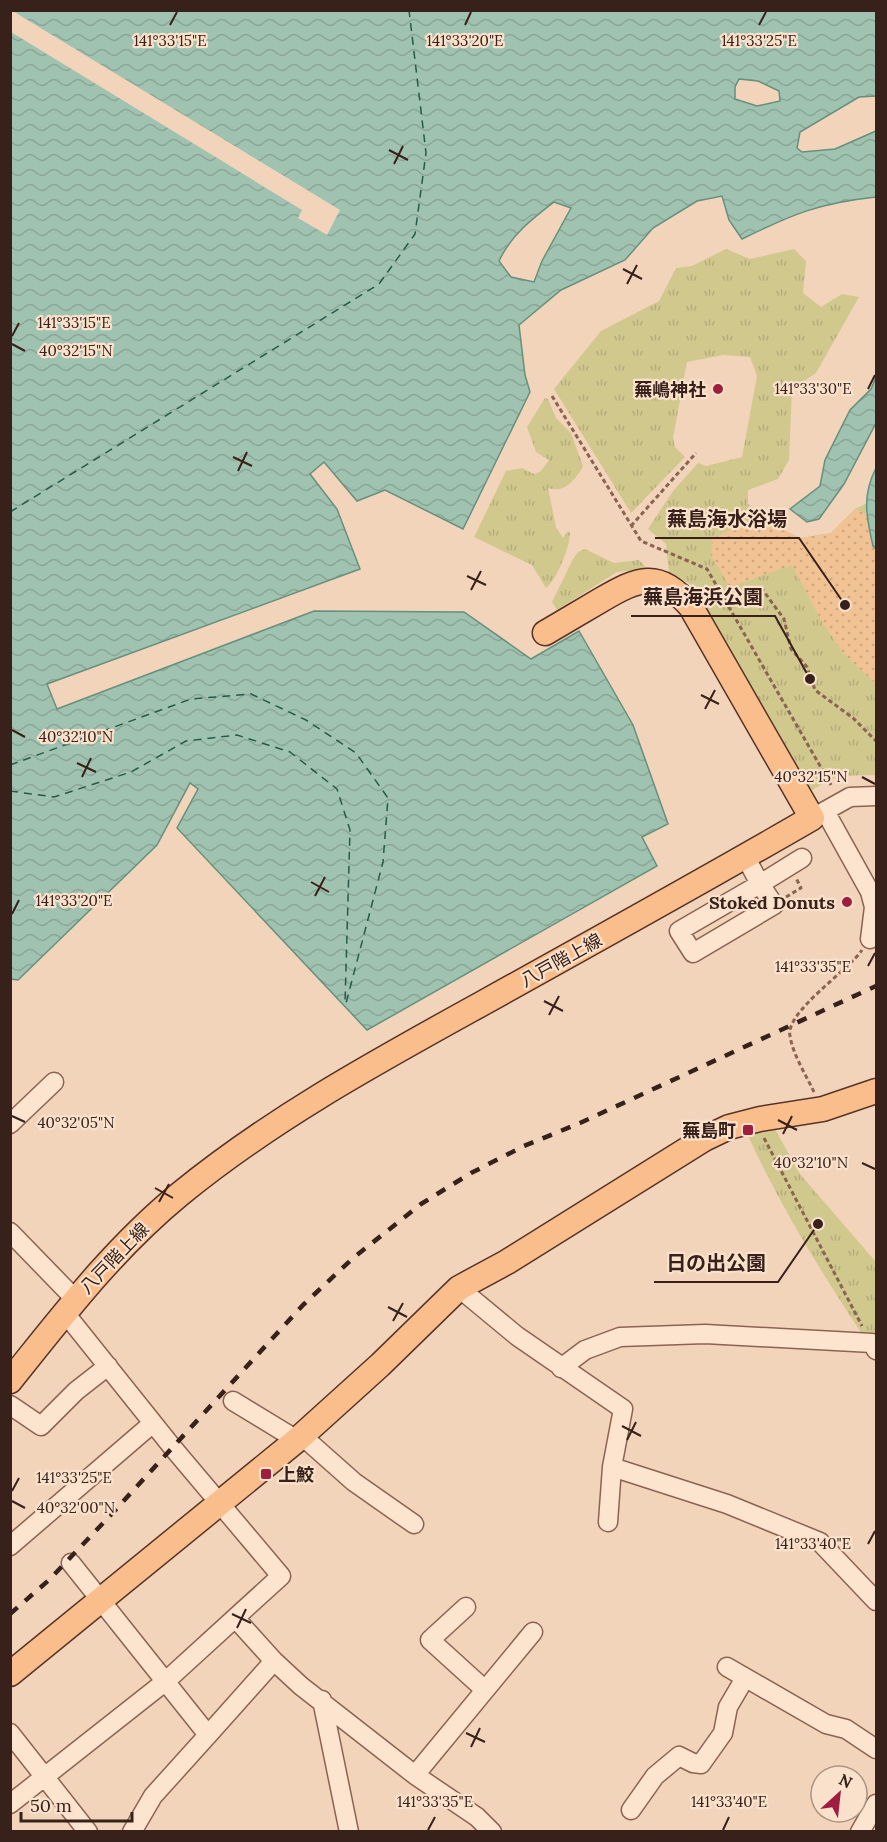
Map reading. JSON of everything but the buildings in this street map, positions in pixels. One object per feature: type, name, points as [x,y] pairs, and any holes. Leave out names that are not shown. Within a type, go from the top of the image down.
[{"type":"main road","points":[[545,633],[633,582],[653,581],[673,590],[690,607],[818,814]]},
{"type":"main road","name":"八戸階上線","points":[[10,1381],[70,1306],[135,1234],[179,1194],[271,1126],[442,1026],[818,814]]},
{"type":"main road","points":[[10,1674],[299,1438],[380,1365],[459,1288],[507,1262],[704,1139],[729,1127],[754,1120],[823,1109],[876,1091]]},
{"type":"street","points":[[870,939],[874,907],[870,892],[818,814],[850,797],[876,796]]},
{"type":"street","points":[[745,856],[760,884],[774,905],[693,953],[680,931],[760,884],[795,862]]},
{"type":"street","points":[[10,1124],[54,1082]]},
{"type":"street","points":[[10,1232],[70,1306],[108,1366],[281,1576],[166,1681],[10,1804]]},
{"type":"street","points":[[459,1288],[561,1368],[623,1409],[612,1467],[608,1522]]},
{"type":"street","points":[[561,1368],[585,1350],[620,1336],[705,1334],[874,1347]]},
{"type":"street","points":[[10,1405],[41,1426],[76,1391],[108,1366]]},
{"type":"street","points":[[233,1401],[299,1438],[354,1482],[414,1524]]},
{"type":"street","points":[[10,1546],[153,1423]]},
{"type":"street","points":[[612,1467],[727,1504],[820,1542],[876,1601]]},
{"type":"street","points":[[71,1563],[99,1602],[208,1735]]},
{"type":"street","points":[[466,1607],[430,1640],[484,1689]]},
{"type":"street","points":[[236,1619],[274,1661],[301,1686],[415,1774],[477,1817],[492,1832]]},
{"type":"street","points":[[415,1774],[533,1632]]},
{"type":"street","points":[[132,1832],[153,1796],[274,1661]]},
{"type":"street","points":[[727,1667],[826,1724],[846,1729],[876,1749]]},
{"type":"street","points":[[631,1810],[655,1776],[679,1756],[701,1764],[723,1733],[728,1707],[745,1678]]},
{"type":"street","points":[[322,1700],[349,1832]]},
{"type":"street","points":[[10,1734],[88,1832]]},
{"type":"street","points":[[860,1832],[876,1804]]},
{"type":"path","points":[[552,396],[641,541],[707,569],[831,785]]},
{"type":"path","points":[[631,526],[696,453]]},
{"type":"path","points":[[724,599],[762,589],[784,620],[791,649],[807,667],[815,690],[854,718],[876,741]]},
{"type":"path","points":[[774,905],[801,888],[795,862]]},
{"type":"path","points":[[823,1109],[793,1044],[790,1026],[802,1008],[853,964],[870,939]]},
{"type":"path","points":[[754,1120],[874,1347]]},
{"type":"green space","points":[[726,249],[750,259],[794,249],[806,261],[803,293],[821,307],[842,294],[859,297],[816,373],[792,389],[789,460],[778,479],[748,490],[748,504],[778,527],[801,538],[831,533],[855,509],[869,502],[866,514],[873,546],[876,549],[876,775],[838,776],[808,792],[690,584],[669,573],[666,544],[648,529],[673,491],[698,463],[706,466],[742,457],[757,376],[750,357],[723,355],[687,362],[673,438],[675,447],[685,457],[631,513],[554,389],[601,331],[659,301],[676,268],[692,266]]},
{"type":"green space","points":[[545,398],[548,399],[556,418],[571,433],[583,466],[577,476],[565,487],[548,488],[556,527],[563,538],[568,531],[570,533],[562,562],[546,588],[532,565],[474,537],[506,471],[522,468],[534,474],[540,472],[549,460],[536,452],[527,427]]},
{"type":"green space","points":[[585,549],[614,563],[639,560],[648,569],[617,572],[557,610],[552,602],[573,559],[578,552]]},
{"type":"green space","points":[[772,1124],[800,1174],[876,1262],[876,1343],[866,1340],[817,1264],[772,1185],[746,1131]]},
{"type":"sand","points":[[855,509],[866,514],[873,546],[876,549],[876,684],[844,654],[822,622],[792,565],[730,587],[711,556],[712,539],[740,525],[778,527],[801,538],[831,533]]},
{"type":"water","points":[[10,11],[876,11],[876,96],[859,97],[800,132],[797,148],[802,152],[835,149],[876,131],[876,197],[822,206],[776,223],[742,239],[729,220],[722,196],[697,201],[653,228],[625,260],[561,290],[519,325],[525,375],[530,392],[463,529],[385,490],[357,501],[324,462],[310,474],[337,509],[360,569],[47,684],[57,709],[314,611],[464,612],[531,659],[579,631],[633,725],[668,824],[642,837],[657,866],[367,1030],[177,828],[198,789],[190,783],[157,845],[18,980],[11,979]],"holes":[[[739,79],[758,81],[779,91],[780,101],[757,106],[735,99],[735,87]],[[554,202],[571,208],[542,261],[534,282],[511,277],[499,261],[504,252],[523,228]]]},
{"type":"water","points":[[876,377],[876,423],[844,484],[819,519],[807,522],[790,509],[820,486],[825,460],[850,410],[871,389]]},
{"type":"water","points":[[876,468],[876,549],[873,546],[867,515],[867,497]]},
{"type":"pier","points":[[11,10],[340,210],[327,235],[298,218],[302,210],[11,32]]},
{"type":"ferry route","points":[[10,512],[379,284],[415,234],[426,153],[409,10]]},
{"type":"ferry route","points":[[10,765],[191,699],[251,694],[306,720],[356,753],[388,798],[383,862],[345,1007]]},
{"type":"ferry route","points":[[10,791],[54,797],[131,772],[186,741],[237,735],[290,752],[337,789],[350,830],[345,1003]]},
{"type":"railway","points":[[10,1614],[49,1580],[107,1519],[303,1305],[352,1259],[421,1204],[471,1173],[524,1146],[580,1123],[876,986]]},
{"type":"place","name":"蕪嶋神社","points":[[718,389]]},
{"type":"place","name":"蕪島海水浴場","points":[[845,605]]},
{"type":"place","name":"蕪島海浜公園","points":[[810,679]]},
{"type":"place","name":"Stoked Donuts","points":[[847,902]]},
{"type":"place","name":"蕪島町","points":[[748,1130]]},
{"type":"place","name":"日の出公園","points":[[818,1224]]},
{"type":"place","name":"上鮫","points":[[266,1474]]}]
